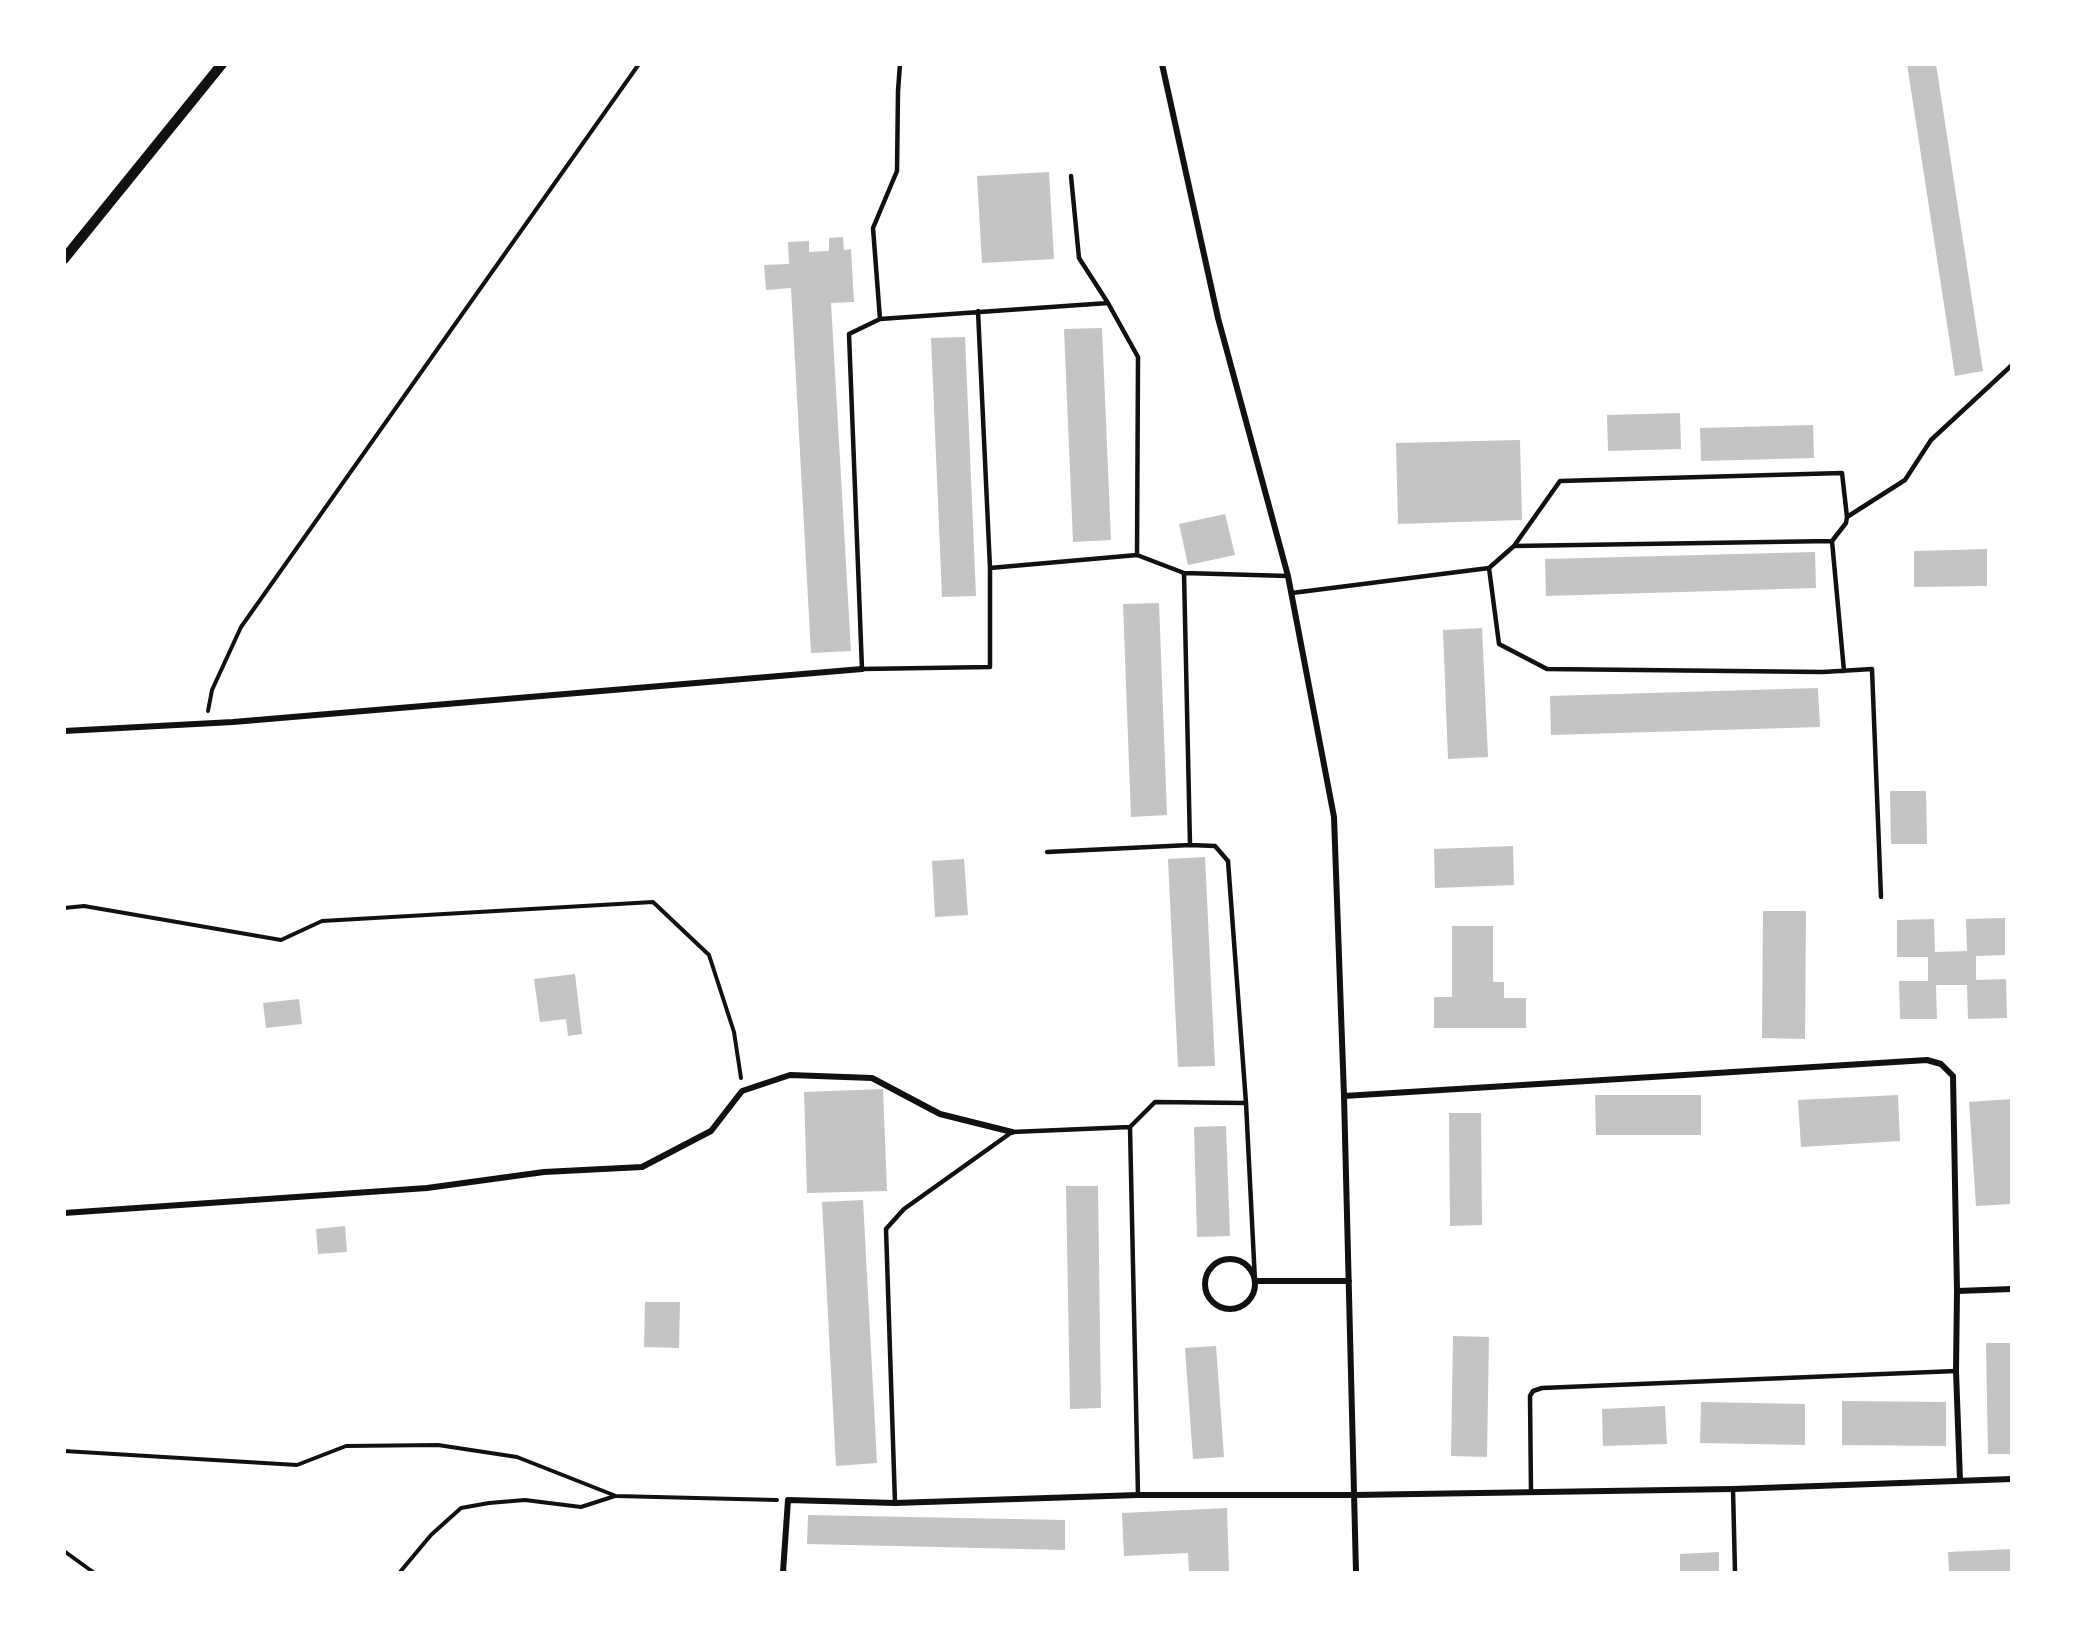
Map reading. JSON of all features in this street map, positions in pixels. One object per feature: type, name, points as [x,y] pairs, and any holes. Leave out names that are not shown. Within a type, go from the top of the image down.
[{"type":"street","points":[[64,259],[222,64]]},
{"type":"street","points":[[1162,64],[1218,318],[1292,593],[1334,817],[1344,1096],[1356,1572]]},
{"type":"street","points":[[64,731],[206,724],[862,669]]},
{"type":"street","points":[[1344,1096],[1927,1060],[1941,1065],[1953,1076],[1957,1291],[1956,1371],[1960,1480]]},
{"type":"street","points":[[64,1213],[427,1188],[544,1172],[642,1167],[711,1131],[742,1091],[789,1075],[872,1078],[940,1114],[1012,1131]]},
{"type":"street","points":[[1231,1259],[1247,1265],[1255,1281],[1252,1296],[1248,1302],[1235,1309],[1225,1309],[1209,1299],[1205,1281],[1214,1265],[1222,1260],[1231,1259]]},
{"type":"street","points":[[1255,1281],[1348,1281]]},
{"type":"street","points":[[1957,1291],[2012,1289]]},
{"type":"street","points":[[783,1572],[788,1500],[895,1503],[1138,1495],[1353,1495],[1733,1489],[2012,1479]]},
{"type":"lane","points":[[880,319],[873,228],[897,171],[900,64]]},
{"type":"lane","points":[[1071,176],[1079,258],[1108,303],[1138,357],[1137,555]]},
{"type":"lane","points":[[978,311],[990,568],[990,667],[862,669],[849,334],[880,319],[978,311],[1108,303]]},
{"type":"lane","points":[[1847,517],[1905,480],[1931,440],[2012,365]]},
{"type":"lane","points":[[1292,593],[1489,568],[1514,546],[1560,481],[1842,473],[1847,517],[1846,523],[1832,541],[1844,671]]},
{"type":"lane","points":[[1514,546],[1832,541]]},
{"type":"lane","points":[[990,568],[1137,555],[1184,573],[1288,576]]},
{"type":"lane","points":[[1489,568],[1499,645],[1547,669],[1823,672],[1872,669],[1881,897]]},
{"type":"lane","points":[[1184,573],[1190,845]]},
{"type":"lane","points":[[1047,852],[1190,845],[1215,846],[1228,861],[1246,1103],[1255,1281]]},
{"type":"lane","points":[[895,1503],[886,1229],[904,1209],[1012,1131],[1130,1127],[1155,1102],[1246,1103]]},
{"type":"lane","points":[[1130,1127],[1138,1495]]},
{"type":"lane","points":[[1531,1492],[1530,1396],[1533,1391],[1554,1388],[1956,1371]]},
{"type":"lane","points":[[1733,1489],[1735,1572]]},
{"type":"path","points":[[206,724],[212,690],[242,627],[639,64]]},
{"type":"path","points":[[64,908],[84,906],[281,940],[322,921],[653,902],[710,954],[734,1032],[742,1091]]},
{"type":"path","points":[[64,1451],[297,1465],[346,1446],[438,1445],[517,1457],[616,1496]]},
{"type":"path","points":[[400,1572],[431,1535],[461,1508],[525,1500],[581,1507],[616,1496],[788,1500]]},
{"type":"path","points":[[64,1551],[93,1572]]},
{"type":"building","points":[[1907,64],[1936,64],[1983,371],[1955,376]]},
{"type":"building","points":[[1049,172],[1054,259],[982,263],[977,176]]},
{"type":"building","points":[[843,237],[844,250],[851,249],[854,302],[831,303],[851,651],[811,653],[791,288],[766,290],[764,265],[789,264],[788,242],[809,241],[809,252],[829,251],[829,238]]},
{"type":"building","points":[[1102,328],[1111,540],[1073,542],[1064,329]]},
{"type":"building","points":[[965,337],[976,596],[942,597],[931,338]]},
{"type":"building","points":[[1680,413],[1681,449],[1608,451],[1607,415]]},
{"type":"building","points":[[1813,425],[1814,458],[1701,461],[1700,428]]},
{"type":"building","points":[[1520,440],[1522,520],[1398,524],[1396,443]]},
{"type":"building","points":[[1225,514],[1235,555],[1188,565],[1179,524]]},
{"type":"building","points":[[1987,549],[1987,586],[1914,587],[1914,551]]},
{"type":"building","points":[[1815,552],[1816,588],[1546,596],[1545,559]]},
{"type":"building","points":[[1159,603],[1167,815],[1131,817],[1123,604]]},
{"type":"building","points":[[1482,628],[1488,757],[1448,759],[1443,630]]},
{"type":"building","points":[[1818,688],[1820,727],[1551,735],[1550,696]]},
{"type":"building","points":[[1890,791],[1926,791],[1927,844],[1891,844]]},
{"type":"building","points":[[1513,846],[1514,885],[1435,888],[1434,849]]},
{"type":"building","points":[[1205,857],[1215,1066],[1178,1067],[1168,859]]},
{"type":"building","points":[[964,859],[968,915],[935,917],[932,861]]},
{"type":"building","points":[[1763,911],[1806,911],[1805,1039],[1762,1038]]},
{"type":"building","points":[[2005,918],[2005,955],[1976,956],[1976,980],[2006,979],[2007,1018],[1968,1019],[1967,985],[1936,985],[1937,1019],[1900,1019],[1899,981],[1928,981],[1928,957],[1897,957],[1897,920],[1934,919],[1935,952],[1967,951],[1966,919]]},
{"type":"building","points":[[1452,926],[1493,926],[1493,982],[1504,982],[1504,998],[1526,998],[1526,1028],[1434,1028],[1434,997],[1452,997]]},
{"type":"building","points":[[575,974],[582,1034],[568,1036],[566,1019],[540,1022],[534,979]]},
{"type":"building","points":[[299,999],[302,1024],[266,1028],[263,1003]]},
{"type":"building","points":[[883,1089],[887,1191],[807,1193],[804,1092]]},
{"type":"building","points":[[1595,1095],[1701,1095],[1701,1135],[1596,1135]]},
{"type":"building","points":[[1898,1095],[1900,1141],[1801,1147],[1798,1100]]},
{"type":"building","points":[[2012,1099],[2012,1204],[1976,1206],[1969,1102]]},
{"type":"building","points":[[1449,1113],[1481,1113],[1482,1225],[1450,1226]]},
{"type":"building","points":[[1226,1126],[1230,1236],[1197,1237],[1194,1127]]},
{"type":"building","points":[[1066,1186],[1098,1186],[1101,1408],[1070,1409]]},
{"type":"building","points":[[863,1200],[877,1463],[836,1466],[822,1202]]},
{"type":"building","points":[[345,1226],[347,1252],[318,1254],[316,1229]]},
{"type":"building","points":[[645,1302],[680,1302],[679,1348],[644,1347]]},
{"type":"building","points":[[1453,1336],[1489,1337],[1487,1457],[1451,1456]]},
{"type":"building","points":[[1986,1343],[2012,1343],[2012,1454],[1988,1454]]},
{"type":"building","points":[[1216,1346],[1224,1457],[1193,1459],[1185,1348]]},
{"type":"building","points":[[1842,1401],[1946,1402],[1946,1446],[1842,1445]]},
{"type":"building","points":[[1701,1402],[1805,1404],[1805,1445],[1700,1443]]},
{"type":"building","points":[[1665,1406],[1667,1444],[1603,1446],[1602,1409]]},
{"type":"building","points":[[1227,1508],[1229,1572],[1189,1572],[1188,1553],[1124,1556],[1122,1513]]},
{"type":"building","points":[[808,1515],[1065,1520],[1065,1550],[807,1544]]},
{"type":"building","points":[[2012,1549],[2012,1572],[1949,1572],[1948,1552]]},
{"type":"building","points":[[1719,1552],[1719,1572],[1680,1572],[1680,1554]]}]
